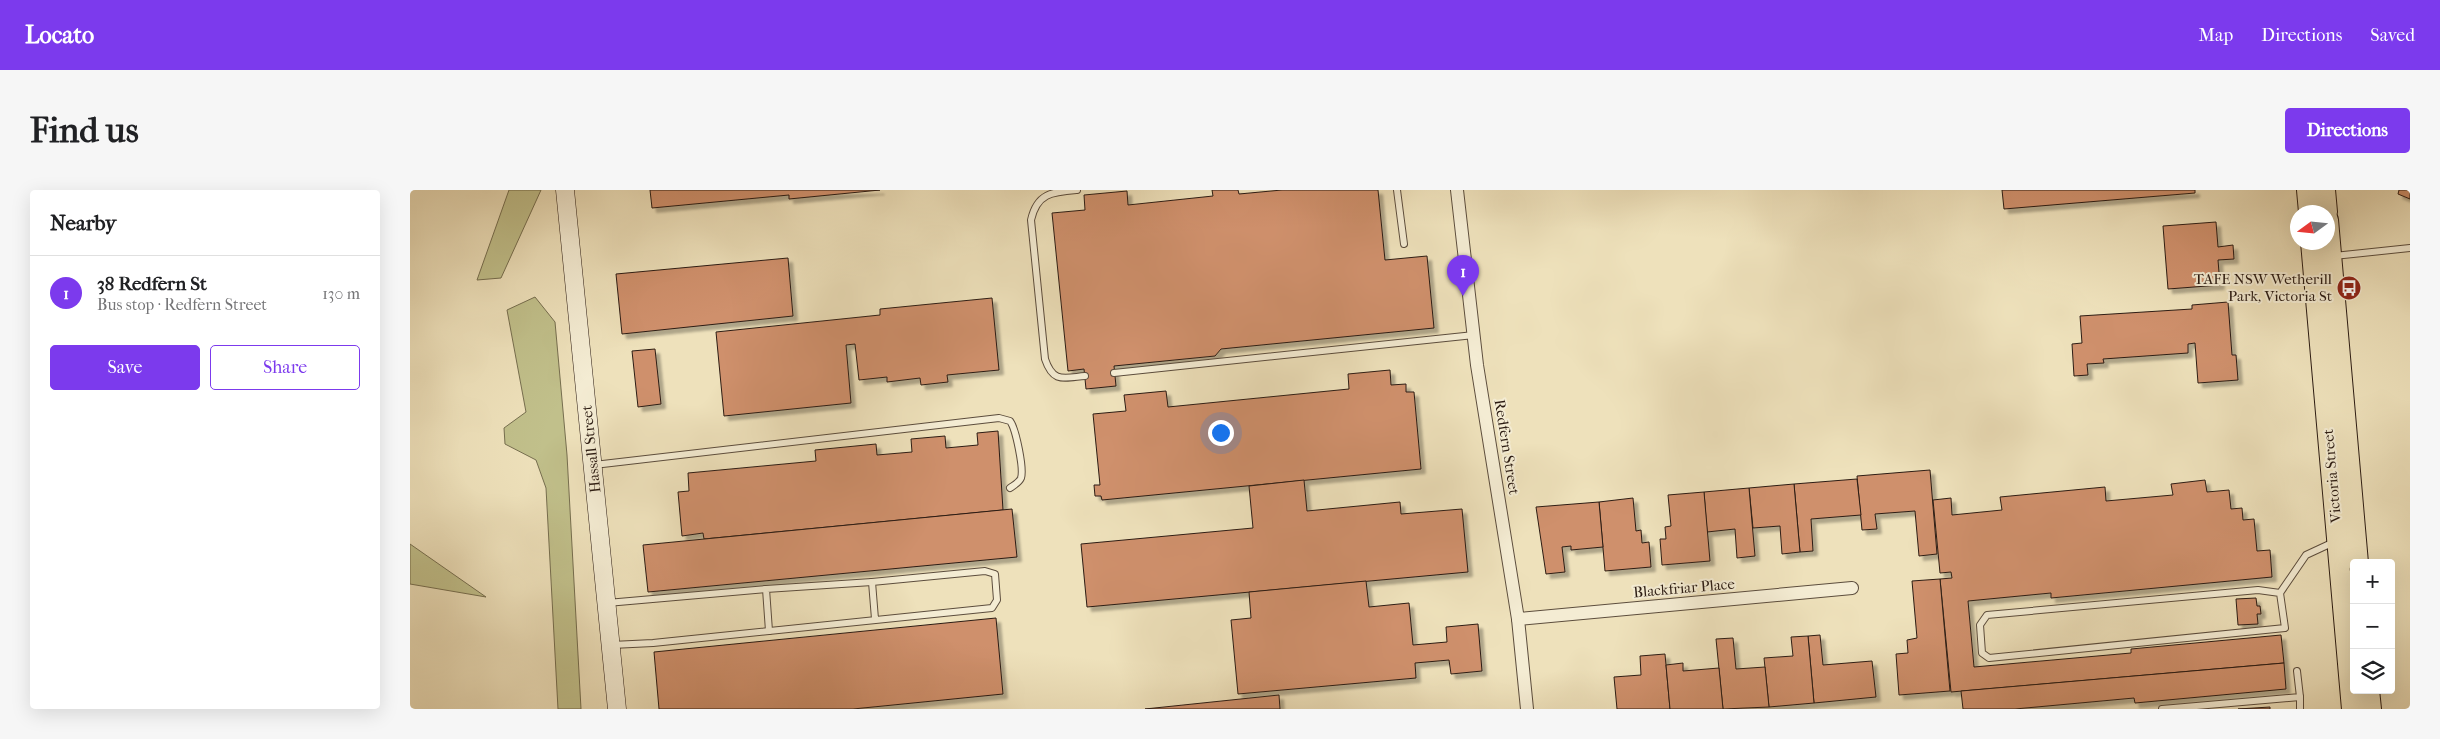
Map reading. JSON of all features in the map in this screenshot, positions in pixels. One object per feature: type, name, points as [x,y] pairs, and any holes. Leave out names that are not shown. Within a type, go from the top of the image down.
[{"type":"main road","name":"Hassall Street","points":[[565,190],[617,709]]},
{"type":"main road","points":[[2307,190],[2308,205]]},
{"type":"main road","points":[[2325,190],[2326,205]]},
{"type":"main road","name":"Victoria Street","points":[[2312,250],[2352,709]]},
{"type":"main road","name":"Victoria Street","points":[[2330,250],[2358,559]]},
{"type":"main road","points":[[2369,694],[2371,709]]},
{"type":"street","name":"Redfern Street","points":[[1457,190],[1474,335],[1518,619],[1527,709]]},
{"type":"street","name":"Blackfriar Place","points":[[1518,619],[1852,588]]},
{"type":"lane","points":[[1077,190],[1052,193],[1042,198],[1034,206],[1031,220],[1045,359],[1048,369],[1056,377],[1061,378],[1085,376]]},
{"type":"lane","points":[[1397,190],[1404,244]]},
{"type":"lane","points":[[2331,256],[2410,248]]},
{"type":"lane","points":[[1114,373],[1474,335]]},
{"type":"lane","points":[[592,465],[999,418],[1010,421],[1015,428],[1022,476],[1017,484],[1010,488]]},
{"type":"lane","points":[[2280,593],[2258,590],[1987,615],[1980,625],[1982,653],[1989,658],[2285,628],[2280,593],[2306,555],[2338,540]]},
{"type":"lane","points":[[606,604],[986,571],[995,574],[997,580],[997,600],[992,608],[610,645]]},
{"type":"lane","points":[[872,582],[875,619]]},
{"type":"lane","points":[[766,589],[769,630]]},
{"type":"lane","points":[[2297,671],[2300,709]]},
{"type":"lane","points":[[2162,709],[2300,698]]},
{"type":"shaded area","points":[[509,190],[541,190],[501,278],[477,280]]},
{"type":"shaded area","points":[[535,297],[555,322],[567,455],[581,709],[558,709],[546,488],[536,460],[505,444],[504,428],[526,412],[507,310]]},
{"type":"shaded area","points":[[410,544],[486,597],[410,584]]},
{"type":"building","points":[[650,190],[880,190],[789,199],[789,195],[652,208]]},
{"type":"building","points":[[1212,190],[1238,190],[1239,194],[1282,190],[1378,190],[1385,260],[1427,256],[1434,328],[1221,349],[1215,356],[1114,366],[1116,386],[1086,389],[1084,369],[1068,371],[1052,213],[1085,210],[1084,195],[1127,191],[1128,205],[1213,196]]},
{"type":"building","points":[[2002,190],[2195,190],[2195,193],[2004,209]]},
{"type":"building","points":[[2399,190],[2410,190],[2410,199],[2398,194]]},
{"type":"building","points":[[2216,222],[2218,247],[2233,245],[2234,259],[2218,260],[2220,285],[2168,289],[2163,226]]},
{"type":"building","points":[[788,258],[793,316],[622,334],[616,274]]},
{"type":"building","points":[[992,298],[999,370],[947,375],[948,382],[921,385],[920,378],[887,382],[887,377],[859,380],[855,344],[846,345],[851,403],[724,416],[716,332],[880,315],[880,309]]},
{"type":"building","points":[[2228,302],[2232,355],[2236,355],[2238,380],[2198,383],[2195,343],[2188,344],[2188,353],[2103,359],[2104,363],[2087,364],[2088,375],[2074,376],[2072,344],[2082,343],[2080,316],[2192,309],[2192,305]]},
{"type":"building","points":[[655,349],[661,404],[638,407],[632,351]]},
{"type":"building","points":[[1390,370],[1391,385],[1406,384],[1406,392],[1414,392],[1421,469],[1102,500],[1101,496],[1095,496],[1094,485],[1100,485],[1093,414],[1126,411],[1124,395],[1166,391],[1168,407],[1349,389],[1348,374]]},
{"type":"building","points":[[998,431],[1003,510],[704,539],[703,533],[682,536],[678,492],[689,491],[688,473],[816,461],[815,450],[876,444],[877,455],[912,452],[911,439],[945,436],[946,448],[978,445],[977,433]]},
{"type":"building","points":[[1930,470],[1937,554],[1919,556],[1915,511],[1875,514],[1877,529],[1862,530],[1857,476]]},
{"type":"building","points":[[1857,479],[1861,515],[1811,519],[1813,551],[1800,552],[1794,484]]},
{"type":"building","points":[[1304,480],[1307,511],[1400,502],[1401,514],[1462,509],[1468,572],[1087,607],[1081,544],[1253,528],[1249,486]]},
{"type":"building","points":[[2205,480],[2207,492],[2229,490],[2231,509],[2242,508],[2243,520],[2254,519],[2257,551],[2270,550],[2272,577],[2051,598],[2051,593],[1968,601],[1974,667],[2131,653],[2131,649],[2281,635],[2284,663],[1951,692],[1940,579],[1952,578],[1951,572],[1940,573],[1933,500],[1951,498],[1952,515],[2002,510],[2000,497],[2105,487],[2106,501],[2173,495],[2171,484]]},
{"type":"building","points":[[1794,484],[1800,552],[1782,554],[1780,526],[1753,528],[1749,488]]},
{"type":"building","points":[[1749,488],[1755,556],[1737,558],[1735,529],[1707,532],[1704,492]]},
{"type":"building","points":[[1704,492],[1710,561],[1662,565],[1660,539],[1666,539],[1665,527],[1671,526],[1668,495]]},
{"type":"building","points":[[1633,498],[1636,531],[1641,530],[1642,543],[1649,542],[1651,567],[1605,571],[1599,502]]},
{"type":"building","points":[[1599,502],[1603,547],[1571,550],[1571,546],[1562,547],[1565,572],[1546,574],[1536,507]]},
{"type":"building","points":[[1012,509],[1017,557],[648,592],[643,545]]},
{"type":"building","points":[[1940,579],[1950,691],[1899,695],[1896,654],[1908,653],[1907,640],[1917,638],[1912,581]]},
{"type":"building","points":[[1366,581],[1369,607],[1409,603],[1413,645],[1447,642],[1446,627],[1478,624],[1482,671],[1451,674],[1449,660],[1415,663],[1416,678],[1238,694],[1231,620],[1251,618],[1249,592]]},
{"type":"building","points":[[2256,598],[2261,614],[2257,614],[2258,624],[2238,625],[2236,599]]},
{"type":"building","points":[[996,618],[1003,694],[853,709],[659,709],[654,652]]},
{"type":"building","points":[[1820,635],[1823,665],[1872,661],[1876,697],[1814,703],[1808,636]]},
{"type":"building","points":[[1808,636],[1814,703],[1769,707],[1764,658],[1793,656],[1791,637]]},
{"type":"building","points":[[1733,638],[1736,669],[1765,667],[1769,707],[1723,709],[1716,639]]},
{"type":"building","points":[[1665,654],[1670,709],[1617,709],[1614,677],[1641,675],[1640,656]]},
{"type":"building","points":[[1683,663],[1683,671],[1719,668],[1723,709],[1670,709],[1666,665]]},
{"type":"building","points":[[2284,663],[2286,689],[2135,703],[2134,698],[2015,709],[1963,709],[1961,691]]},
{"type":"building","points":[[1279,695],[1280,709],[1145,709]]},
{"type":"building","points":[[2270,707],[2270,709],[2238,709]]},
{"type":"place","name":"TAFE NSW Wetherill Park, Victoria St","points":[[2349,288]]},
{"type":"place","name":"38 Redfern St","points":[[1463,296]]}]
